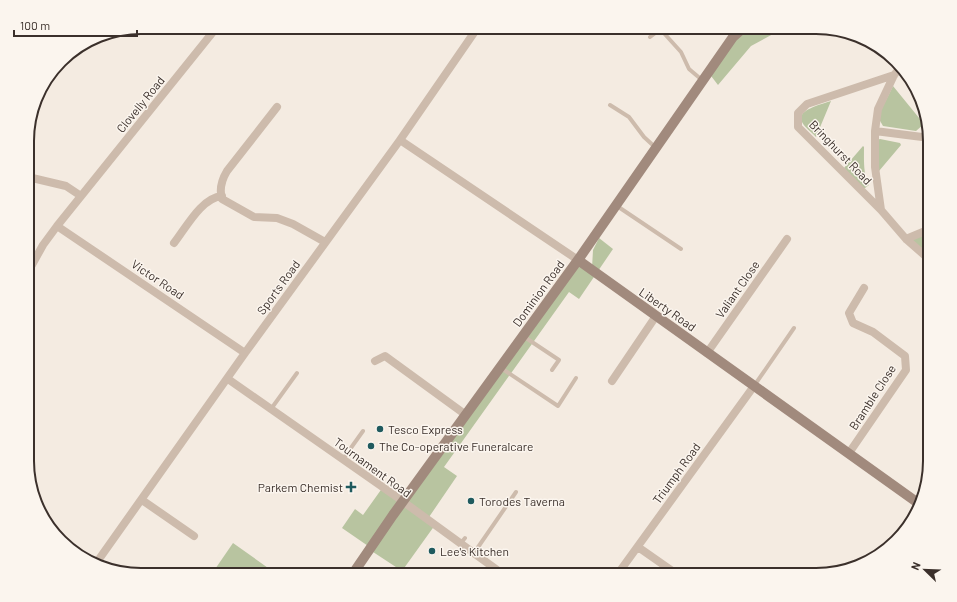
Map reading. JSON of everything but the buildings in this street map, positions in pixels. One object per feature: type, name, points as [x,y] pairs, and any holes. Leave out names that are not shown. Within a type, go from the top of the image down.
[{"type":"street","name":"Clovelly Road","points":[[34,261],[43,245],[57,226],[211,34]]},
{"type":"street","name":"Dominion Road","points":[[357,568],[578,260],[615,204],[736,34]]},
{"type":"street","name":"Sports Road","points":[[99,559],[245,353],[400,140],[473,35]]},
{"type":"street","name":"Bringhurst Road","points":[[881,210],[875,167],[875,131],[878,109],[897,72]]},
{"type":"street","name":"Bringhurst Road","points":[[894,76],[807,104],[798,113],[798,127],[881,210],[906,239],[923,254]]},
{"type":"street","points":[[277,107],[222,179],[220,192],[222,199],[254,217],[277,218],[293,224],[325,242]]},
{"type":"street","points":[[875,131],[923,137]]},
{"type":"street","name":"Liberty Road","points":[[400,140],[578,260],[915,501]]},
{"type":"street","points":[[34,178],[66,186],[81,196]]},
{"type":"street","points":[[174,243],[201,207],[210,199],[222,196]]},
{"type":"street","name":"Victor Road","points":[[57,226],[245,353]]},
{"type":"street","points":[[906,239],[923,232]]},
{"type":"street","name":"Valiant Close","points":[[707,353],[787,239]]},
{"type":"street","name":"Bramble Close","points":[[849,454],[906,370],[905,356],[873,332],[853,322],[849,313],[864,288]]},
{"type":"street","points":[[612,381],[656,316]]},
{"type":"street","points":[[375,361],[385,356],[466,415]]},
{"type":"street","name":"Tournament Road","points":[[228,379],[343,459],[403,503],[463,540],[489,568]]},
{"type":"street","name":"Triumph Road","points":[[622,568],[754,386]]},
{"type":"street","points":[[142,500],[194,536]]},
{"type":"street","points":[[638,547],[668,568]]},
{"type":"lane","points":[[650,37],[654,34]]},
{"type":"lane","points":[[665,34],[681,52],[689,69],[703,81]]},
{"type":"lane","points":[[610,104],[630,117],[644,137],[656,148]]},
{"type":"lane","points":[[615,204],[681,249]]},
{"type":"lane","points":[[754,386],[794,328]]},
{"type":"lane","points":[[523,336],[559,360],[552,370]]},
{"type":"lane","points":[[501,367],[558,406],[576,378]]},
{"type":"lane","points":[[272,409],[297,373]]},
{"type":"lane","points":[[343,459],[364,431]]},
{"type":"lane","points":[[474,553],[516,492]]},
{"type":"green space","points":[[738,34],[773,34],[751,46],[718,85],[708,72]]},
{"type":"green space","points":[[893,86],[921,120],[922,126],[916,131],[883,126],[879,119],[881,110]]},
{"type":"green space","points":[[831,101],[816,137],[803,124],[801,118],[802,114],[811,108]]},
{"type":"green space","points":[[880,139],[900,143],[901,145],[879,171],[877,140]]},
{"type":"green space","points":[[863,146],[865,172],[869,185],[865,188],[862,188],[844,168]]},
{"type":"green space","points":[[923,232],[923,254],[906,239]]},
{"type":"green space","points":[[599,238],[613,249],[579,299],[569,292],[444,467],[457,476],[427,520],[435,525],[404,568],[397,568],[370,550],[371,548],[342,528],[355,509],[363,515],[383,487],[403,503],[578,260],[592,268],[593,250]]},
{"type":"green space","points":[[233,543],[268,568],[216,568]]},
{"type":"place","name":"Tesco Express","points":[[380,429]]},
{"type":"place","name":"The Co-operative Funeralcare","points":[[371,446]]},
{"type":"place","name":"Parkem Chemist","points":[[351,487]]},
{"type":"place","name":"Torodes Taverna","points":[[471,501]]},
{"type":"place","name":"Lee's Kitchen","points":[[432,551]]}]
